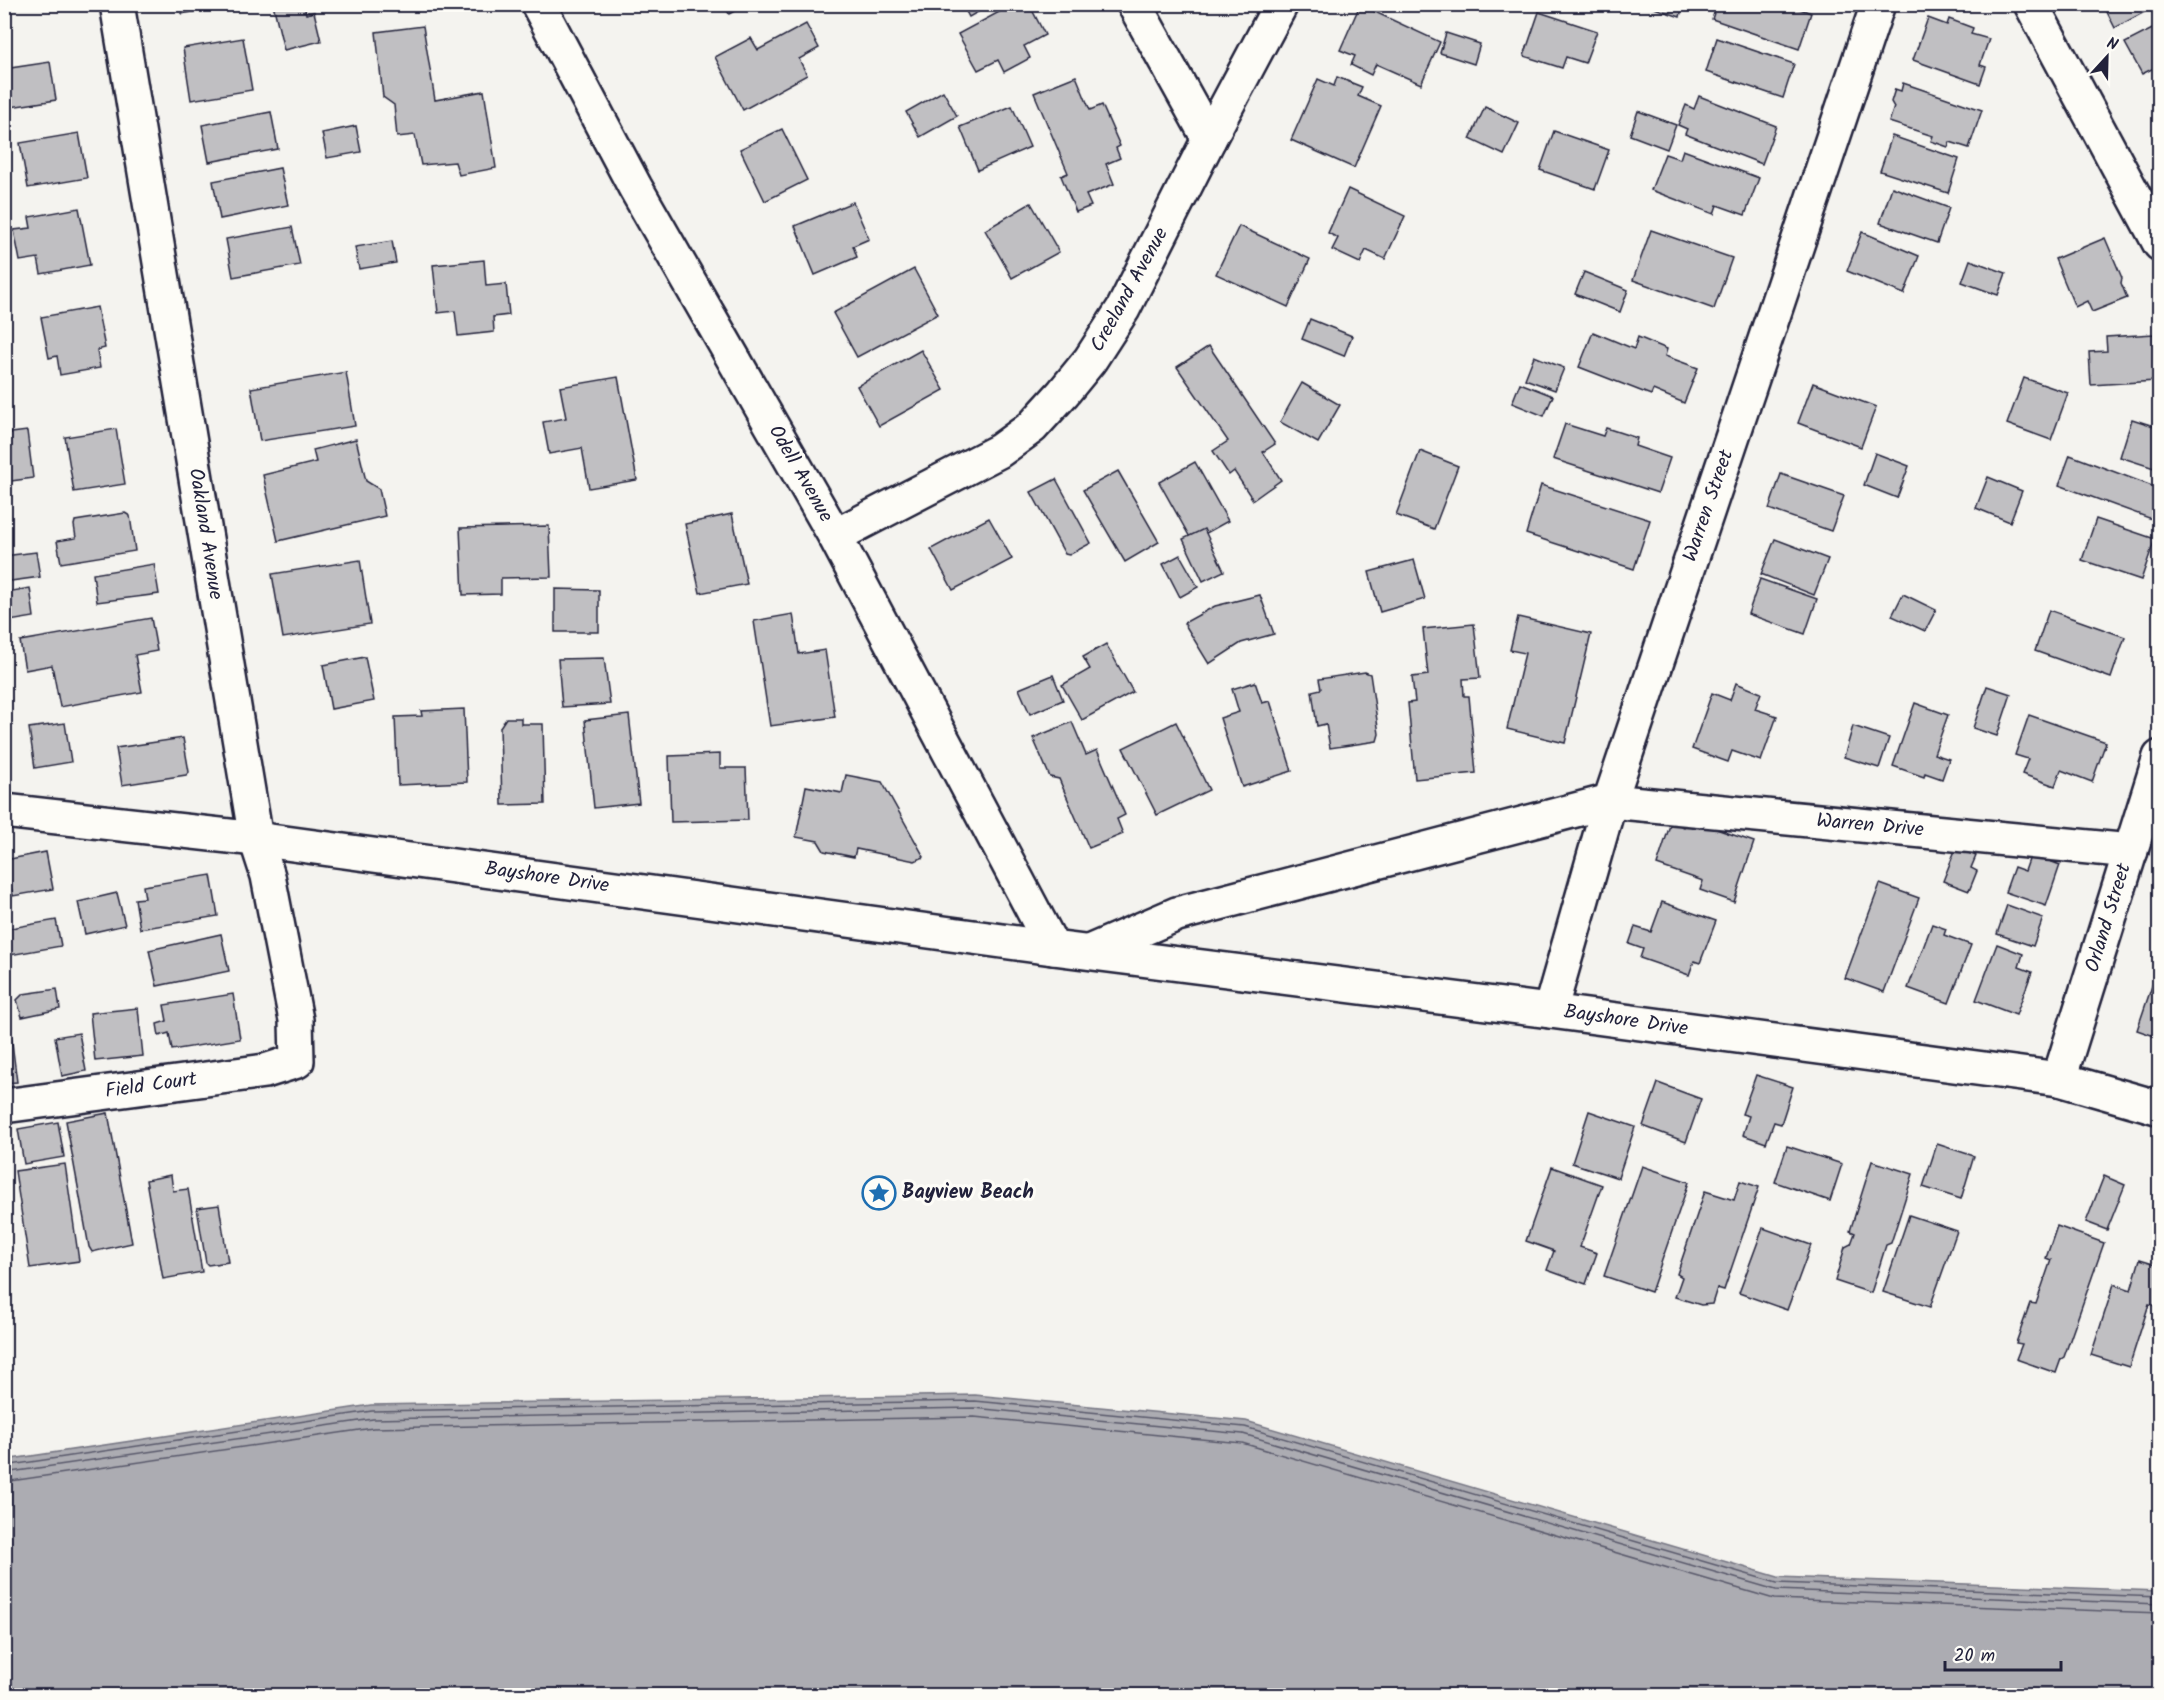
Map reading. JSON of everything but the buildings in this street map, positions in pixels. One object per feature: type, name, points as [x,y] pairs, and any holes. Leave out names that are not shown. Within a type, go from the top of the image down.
[{"type":"street","name":"Oakland Avenue","points":[[117,4],[256,838],[267,876],[296,1020],[297,1061]]},
{"type":"street","name":"Odell Avenue","points":[[538,4],[635,187],[835,536],[1053,948]]},
{"type":"street","points":[[1134,4],[1209,139]]},
{"type":"street","name":"Creeland Avenue","points":[[835,536],[999,451],[1032,427],[1090,360],[1123,309],[1209,139],[1281,4]]},
{"type":"street","name":"Warren Street","points":[[1550,1011],[1610,801],[1878,4]]},
{"type":"street","points":[[2031,4],[2160,244]]},
{"type":"street","name":"Orland Street","points":[[2059,1079],[2160,757]]},
{"type":"street","name":"Bayshore Drive","points":[[1089,951],[1177,914],[1610,801]]},
{"type":"street","name":"Warren Drive","points":[[1610,801],[2130,851]]},
{"type":"street","name":"Bayshore Drive","points":[[4,811],[256,838],[1053,948],[2059,1079],[2160,1108]]},
{"type":"street","name":"Field Court","points":[[4,1106],[265,1071],[297,1061]]},
{"type":"water","points":[[975,1395],[1246,1421],[1778,1577],[2159,1591],[2159,1695],[5,1695],[5,1460],[371,1405]]},
{"type":"place","name":"Bayview Beach","points":[[879,1193]]}]
